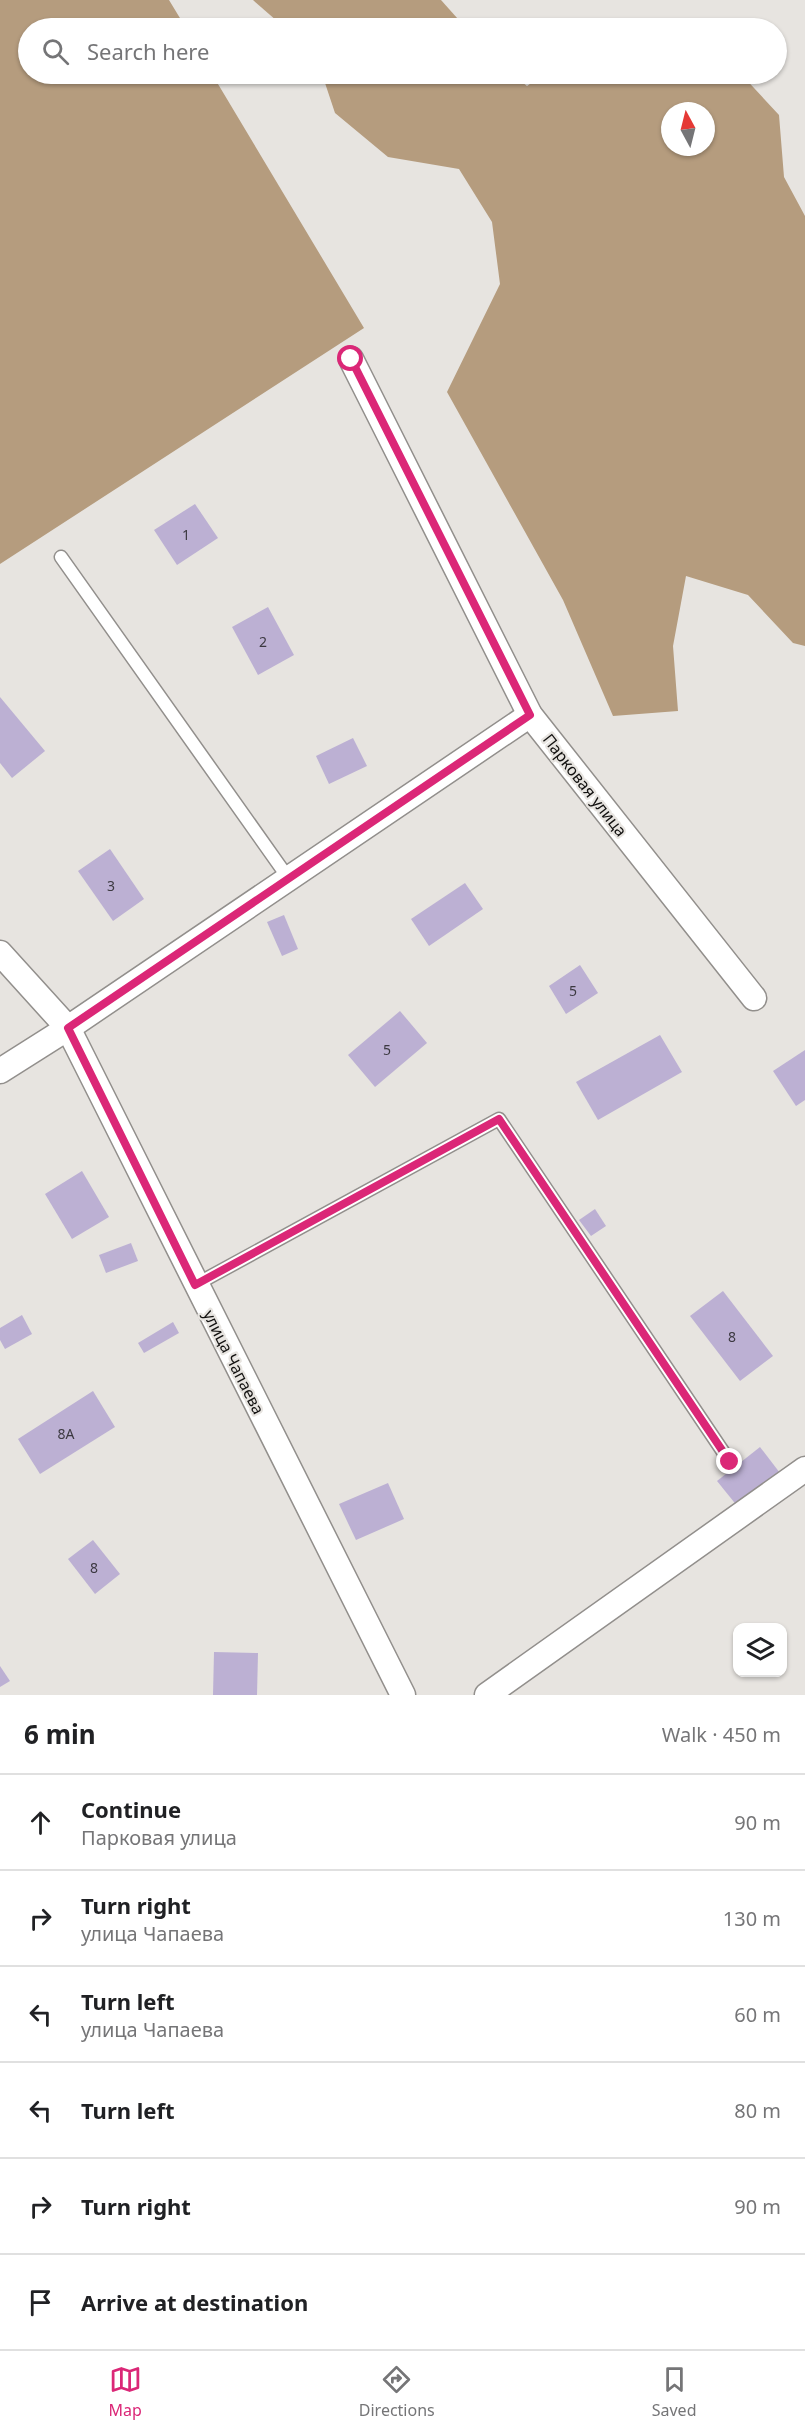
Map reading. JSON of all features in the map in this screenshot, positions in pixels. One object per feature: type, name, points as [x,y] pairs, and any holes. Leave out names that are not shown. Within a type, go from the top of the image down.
[{"type":"street","name":"Парковая улица","points":[[351,359],[530,715],[754,998]]},
{"type":"street","points":[[0,1071],[68,1028],[530,715]]},
{"type":"street","name":"улица Чапаева","points":[[0,953],[68,1028],[195,1285],[403,1695]]},
{"type":"street","points":[[487,1695],[805,1469]]},
{"type":"lane","points":[[61,557],[289,879]]},
{"type":"lane","points":[[195,1285],[499,1119],[730,1462]]},
{"type":"shaded area","points":[[0,0],[169,0],[180,18],[18,18],[18,84],[218,84],[364,328],[0,564]]},
{"type":"shaded area","points":[[253,0],[441,0],[457,18],[274,18]]},
{"type":"shaded area","points":[[325,84],[524,84],[527,86],[530,84],[750,84],[779,115],[784,177],[805,216],[805,646],[793,643],[748,595],[686,576],[673,646],[678,711],[613,716],[563,600],[447,392],[500,284],[492,222],[459,169],[388,157],[335,113]]},
{"type":"building","points":[[195,504],[218,538],[177,565],[154,530]]},
{"type":"building","points":[[268,607],[294,655],[258,675],[232,627]]},
{"type":"building","points":[[0,697],[45,751],[12,778],[0,763]]},
{"type":"building","points":[[353,738],[367,766],[329,784],[316,756]]},
{"type":"building","points":[[110,849],[144,899],[113,921],[78,871]]},
{"type":"building","points":[[465,883],[483,909],[429,946],[411,919]]},
{"type":"building","points":[[284,915],[298,949],[282,956],[267,922]]},
{"type":"building","points":[[580,965],[598,993],[566,1014],[549,986]]},
{"type":"building","points":[[400,1011],[427,1043],[375,1087],[348,1055]]},
{"type":"building","points":[[660,1035],[682,1072],[598,1120],[576,1082]]},
{"type":"building","points":[[805,1050],[805,1100],[796,1106],[773,1071]]},
{"type":"building","points":[[82,1171],[109,1217],[72,1239],[45,1194]]},
{"type":"building","points":[[595,1209],[606,1226],[591,1236],[579,1220]]},
{"type":"building","points":[[131,1243],[138,1261],[106,1273],[99,1255]]},
{"type":"building","points":[[723,1291],[773,1356],[740,1381],[690,1316]]},
{"type":"building","points":[[22,1315],[32,1334],[5,1349],[0,1340],[0,1328]]},
{"type":"building","points":[[173,1322],[179,1333],[144,1353],[138,1343]]},
{"type":"building","points":[[93,1391],[115,1427],[40,1474],[18,1439]]},
{"type":"building","points":[[760,1447],[780,1473],[738,1507],[717,1481]]},
{"type":"building","points":[[388,1483],[404,1519],[356,1540],[339,1504]]},
{"type":"building","points":[[93,1540],[120,1574],[95,1594],[68,1559]]},
{"type":"building","points":[[214,1652],[258,1653],[257,1695],[213,1695]]},
{"type":"building","points":[[0,1666],[10,1681],[0,1687]]},
{"type":"route","points":[[351,359],[530,715],[68,1028],[195,1285],[499,1119],[730,1462]]}]
